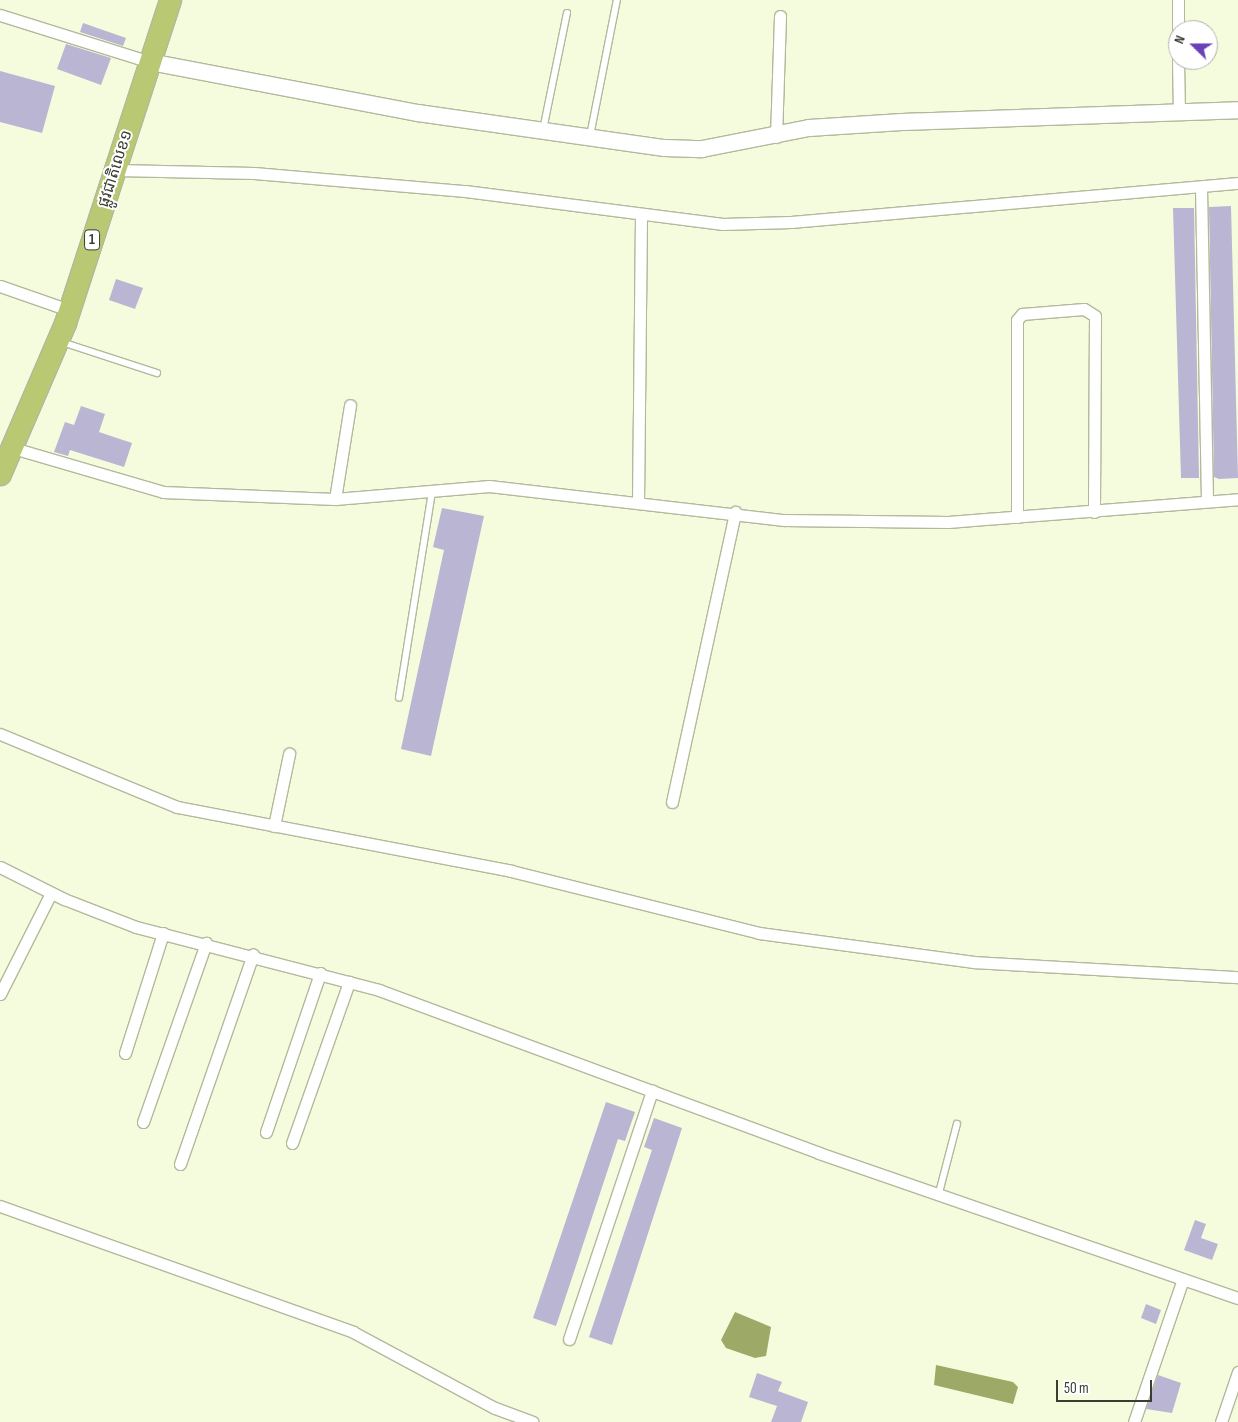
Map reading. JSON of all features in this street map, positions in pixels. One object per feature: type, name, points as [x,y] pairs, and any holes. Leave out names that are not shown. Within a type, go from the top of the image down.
[{"type":"highway","name":"ផ្លូវជាតិលេខ១","points":[[0,474],[13,448],[69,310],[170,0]]},
{"type":"street","points":[[1178,0],[1178,20]]},
{"type":"street","points":[[0,15],[150,62],[418,113],[702,149],[776,137],[809,128],[902,122],[1179,114],[1238,110]]},
{"type":"street","points":[[776,137],[780,16]]},
{"type":"street","points":[[1178,70],[1179,114]]},
{"type":"street","points":[[116,170],[254,173],[465,191],[642,217],[723,224],[791,222],[1201,188],[1238,183]]},
{"type":"street","points":[[1201,188],[1207,501]]},
{"type":"street","points":[[638,503],[642,217]]},
{"type":"street","points":[[0,286],[69,310]]},
{"type":"street","points":[[1017,517],[1018,320],[1022,314],[1084,309],[1095,316],[1094,512]]},
{"type":"street","points":[[335,499],[350,406]]},
{"type":"street","points":[[13,448],[163,492],[335,499],[489,486],[735,512],[784,520],[948,522],[1094,512],[1238,498]]},
{"type":"street","points":[[672,802],[735,512]]},
{"type":"street","points":[[0,734],[177,808],[511,871],[759,933],[974,962],[1238,977]]},
{"type":"street","points":[[274,826],[289,754]]},
{"type":"street","points":[[0,868],[51,893],[163,933],[254,954],[349,982],[1238,1298]]},
{"type":"street","points":[[0,994],[51,893]]},
{"type":"street","points":[[125,1053],[163,933]]},
{"type":"street","points":[[143,1122],[206,943]]},
{"type":"street","points":[[180,1164],[254,954]]},
{"type":"street","points":[[266,1132],[320,974]]},
{"type":"street","points":[[292,1143],[349,982]]},
{"type":"street","points":[[569,1338],[652,1091]]},
{"type":"street","points":[[0,1206],[336,1325],[402,1355],[495,1408],[533,1422]]},
{"type":"street","points":[[1134,1422],[1183,1279]]},
{"type":"street","points":[[1221,1422],[1238,1372]]},
{"type":"lane","points":[[590,136],[618,0]]},
{"type":"lane","points":[[543,130],[567,13]]},
{"type":"lane","points":[[57,340],[157,374]]},
{"type":"lane","points":[[399,698],[432,491]]},
{"type":"lane","points":[[939,1193],[957,1124]]},
{"type":"shaded area","points":[[735,1312],[771,1327],[766,1356],[755,1358],[726,1348],[721,1340]]},
{"type":"shaded area","points":[[936,1365],[1013,1382],[1018,1387],[1013,1404],[934,1385]]},
{"type":"building","points":[[83,23],[126,38],[123,46],[80,32]]},
{"type":"building","points":[[66,44],[111,58],[101,85],[57,69]]},
{"type":"building","points":[[0,71],[55,86],[42,133],[0,122]]},
{"type":"building","points":[[1231,206],[1238,478],[1219,479],[1214,477],[1209,207]]},
{"type":"building","points":[[1173,208],[1194,208],[1199,478],[1181,478]]},
{"type":"building","points":[[116,279],[143,288],[135,309],[109,300]]},
{"type":"building","points":[[81,406],[105,414],[99,432],[132,443],[124,467],[70,450],[68,456],[54,452],[65,422],[74,425]]},
{"type":"building","points":[[442,508],[484,516],[431,756],[401,749],[444,550],[433,547]]},
{"type":"building","points":[[606,1102],[635,1112],[625,1141],[618,1139],[556,1326],[533,1318]]},
{"type":"building","points":[[654,1118],[682,1128],[612,1345],[589,1337],[652,1150],[644,1147]]},
{"type":"building","points":[[1195,1220],[1206,1224],[1201,1238],[1218,1244],[1212,1260],[1184,1250]]},
{"type":"building","points":[[1146,1304],[1161,1310],[1156,1324],[1141,1318]]},
{"type":"building","points":[[757,1373],[782,1382],[778,1391],[808,1402],[801,1422],[771,1422],[777,1406],[749,1397]]},
{"type":"building","points":[[1158,1375],[1181,1383],[1172,1413],[1146,1409]]}]
